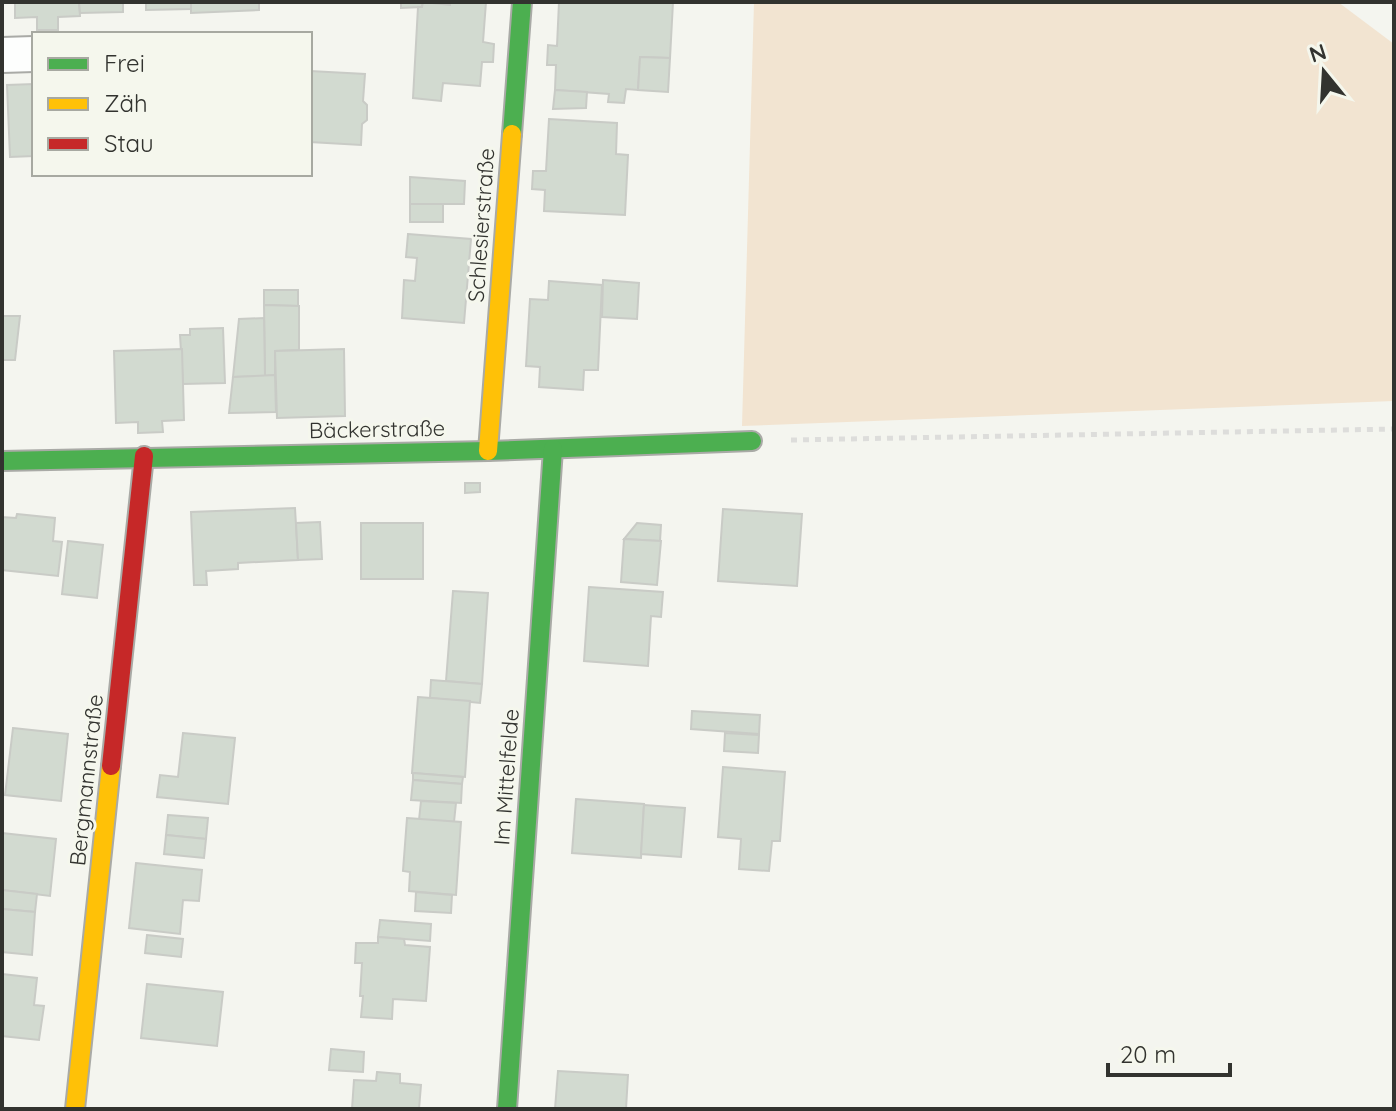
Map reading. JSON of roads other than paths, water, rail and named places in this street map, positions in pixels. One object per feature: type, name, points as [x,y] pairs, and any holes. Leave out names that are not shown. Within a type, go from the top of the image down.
[{"type":"street","name":"Schlesierstraße","points":[[488,451],[522,2]]},
{"type":"street","points":[[2,55],[32,54]]},
{"type":"street","name":"Bäckerstraße","points":[[2,461],[488,451],[752,441]]},
{"type":"street","name":"Im Mittelfelde","points":[[507,1109],[553,449]]},
{"type":"street","name":"Bergmannstraße","points":[[75,1109],[144,456]]}]
